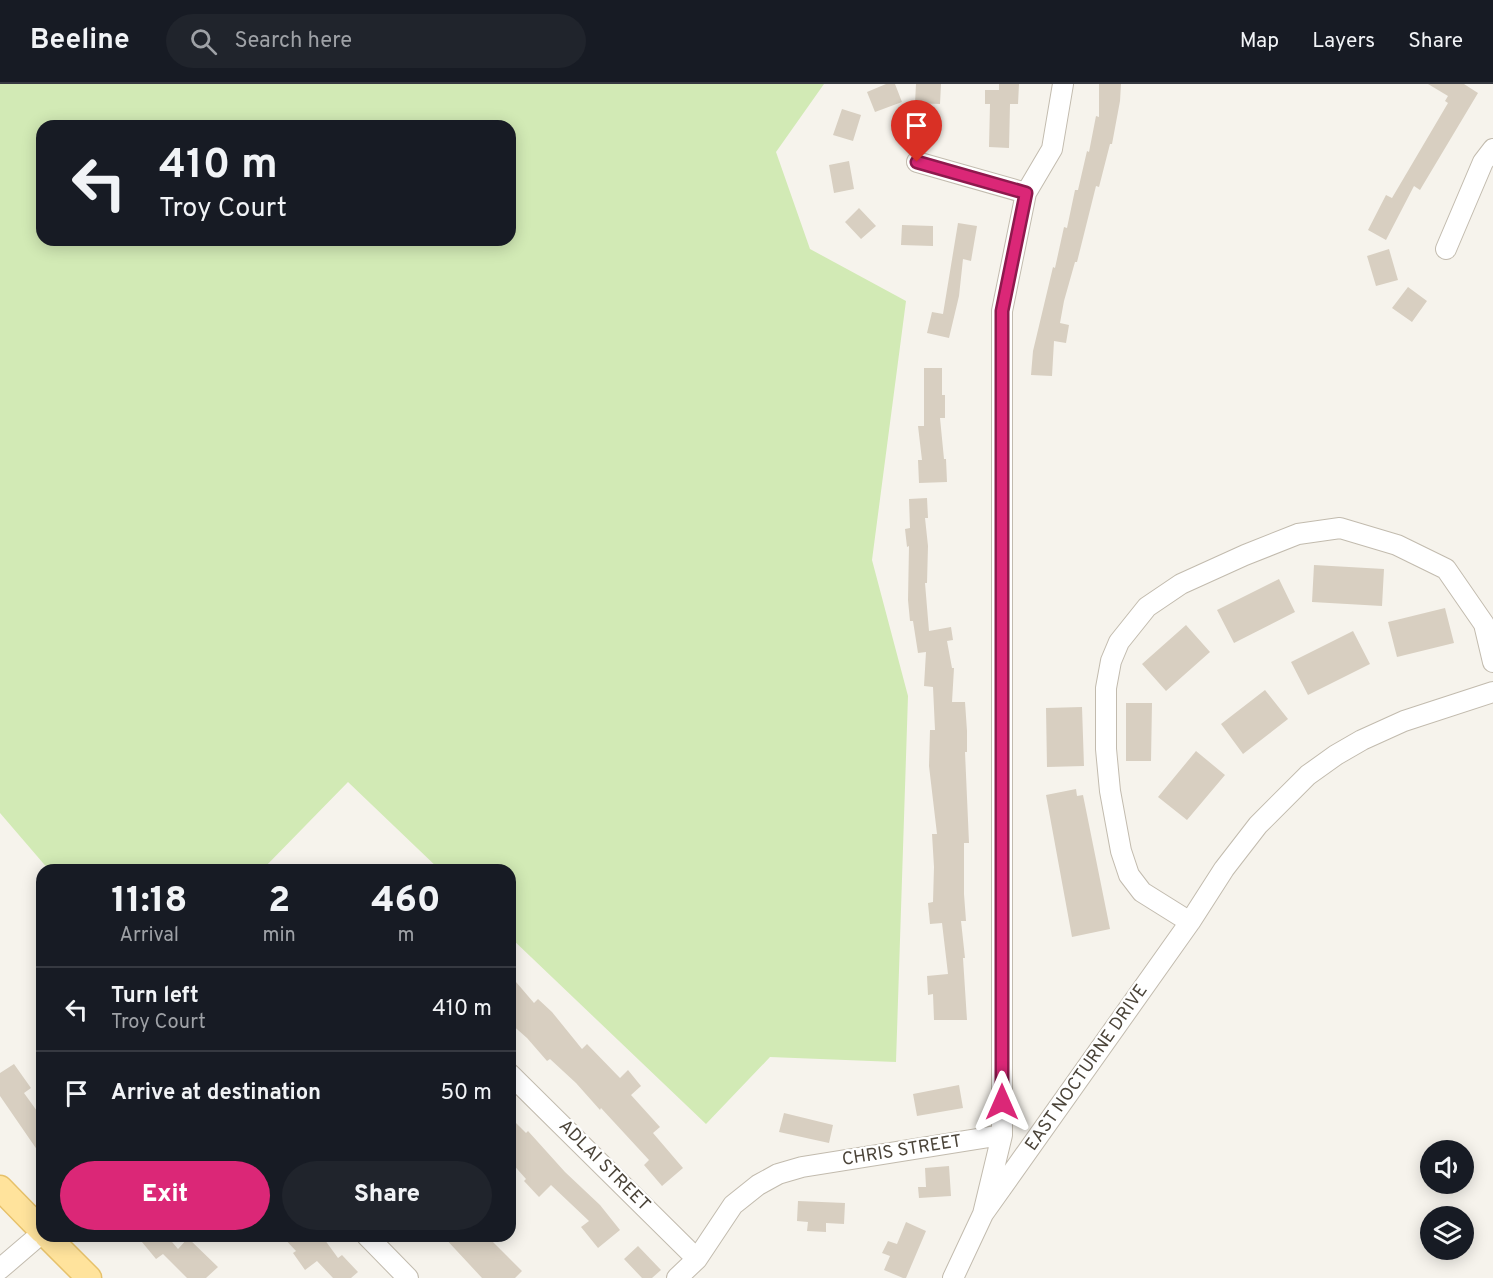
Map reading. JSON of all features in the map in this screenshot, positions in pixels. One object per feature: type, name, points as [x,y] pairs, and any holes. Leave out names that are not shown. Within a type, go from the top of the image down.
[{"type":"main road","points":[[0,1188],[36,1226]]},
{"type":"main road","points":[[53,1242],[89,1278]]},
{"type":"street","points":[[953,1278],[983,1214],[1002,1135],[1002,311],[1026,193],[1052,149],[1063,84]]},
{"type":"street","points":[[1446,249],[1483,162],[1493,149]]},
{"type":"street","points":[[917,162],[1026,193]]},
{"type":"street","points":[[1190,922],[1142,892],[1129,875],[1121,851],[1110,791],[1106,749],[1106,688],[1111,661],[1119,642],[1147,607],[1181,584],[1245,555],[1298,534],[1340,528],[1397,545],[1446,569],[1484,624],[1493,662]]},
{"type":"street","name":"EAST NOCTURNE DRIVE","points":[[983,1214],[1190,922],[1224,869],[1258,825],[1312,772],[1362,740],[1404,721],[1493,692]]},
{"type":"street","name":"ADLAI STREET","points":[[516,1080],[696,1259]]},
{"type":"street","name":"CHRIS STREET","points":[[677,1278],[696,1259],[733,1205],[758,1185],[778,1174],[802,1167],[1002,1135]]},
{"type":"street","points":[[0,1269],[36,1237]]},
{"type":"street","points":[[373,1242],[408,1278]]},
{"type":"green space","points":[[0,84],[824,84],[776,152],[810,249],[906,301],[872,560],[908,696],[896,1062],[770,1057],[706,1124],[516,943],[516,864],[434,864],[348,782],[268,864],[44,864],[0,813]]},
{"type":"building","points":[[886,84],[895,84],[902,102],[875,112],[867,92]]},
{"type":"building","points":[[916,84],[941,84],[940,104],[915,103]]},
{"type":"building","points":[[999,84],[1019,84],[1018,104],[1010,104],[1009,148],[989,147],[990,104],[985,104],[985,90],[999,90]]},
{"type":"building","points":[[1099,84],[1121,84],[1120,101],[1112,144],[1110,144],[1099,187],[1096,186],[1077,262],[1075,262],[1064,301],[1060,323],[1069,325],[1066,343],[1054,341],[1052,376],[1031,375],[1033,351],[1053,267],[1055,268],[1064,227],[1067,228],[1075,190],[1078,190],[1087,151],[1089,152],[1096,116],[1099,117]]},
{"type":"building","points":[[1428,84],[1464,84],[1478,93],[1420,190],[1414,186],[1386,240],[1368,230],[1386,195],[1392,198],[1448,103],[1445,101],[1448,96]]},
{"type":"building","points":[[842,109],[861,115],[853,141],[833,135]]},
{"type":"building","points":[[849,161],[854,189],[834,193],[829,165]]},
{"type":"building","points":[[859,208],[876,226],[861,239],[845,222]]},
{"type":"building","points":[[958,223],[977,226],[971,261],[963,259],[959,296],[949,338],[927,333],[932,312],[943,314]]},
{"type":"building","points":[[902,225],[933,226],[933,246],[901,245]]},
{"type":"building","points":[[1389,249],[1398,280],[1376,286],[1367,256]]},
{"type":"building","points":[[1408,287],[1427,301],[1412,322],[1392,308]]},
{"type":"building","points":[[924,368],[942,368],[945,418],[940,418],[947,482],[919,483],[918,460],[922,460],[918,426],[924,426]]},
{"type":"building","points":[[927,498],[928,518],[925,518],[928,546],[927,583],[925,583],[929,631],[951,627],[953,640],[947,641],[952,668],[954,668],[952,702],[965,702],[969,843],[964,843],[966,921],[961,921],[967,1020],[934,1020],[933,994],[928,995],[927,976],[948,974],[942,923],[930,924],[928,903],[933,902],[934,867],[932,834],[937,834],[929,766],[930,730],[935,730],[933,687],[924,686],[926,652],[918,653],[913,621],[910,621],[909,546],[907,547],[905,529],[910,528],[909,499]]},
{"type":"building","points":[[1314,565],[1384,569],[1382,606],[1312,602]]},
{"type":"building","points":[[1279,579],[1295,612],[1234,643],[1217,610]]},
{"type":"building","points":[[1445,608],[1454,643],[1397,657],[1388,622]]},
{"type":"building","points":[[1186,625],[1210,652],[1166,691],[1142,664]]},
{"type":"building","points":[[1353,631],[1370,664],[1308,695],[1291,662]]},
{"type":"building","points":[[1265,690],[1288,719],[1243,754],[1221,724]]},
{"type":"building","points":[[1126,703],[1152,703],[1151,761],[1126,761]]},
{"type":"building","points":[[1082,707],[1084,766],[1047,767],[1046,708]]},
{"type":"building","points":[[1196,751],[1225,775],[1187,820],[1158,797]]},
{"type":"building","points":[[1076,789],[1077,796],[1083,795],[1110,929],[1072,937],[1046,795]]},
{"type":"building","points":[[516,982],[534,1003],[538,999],[552,1012],[582,1049],[587,1044],[620,1078],[628,1070],[641,1086],[631,1095],[660,1127],[653,1133],[683,1168],[662,1186],[644,1165],[649,1160],[576,1083],[550,1059],[547,1061],[516,1028]]},
{"type":"building","points":[[14,1064],[31,1088],[24,1093],[36,1110],[36,1148],[0,1096],[0,1073]]},
{"type":"building","points":[[959,1085],[963,1108],[917,1116],[913,1094]]},
{"type":"building","points":[[784,1113],[833,1125],[829,1143],[779,1132]]},
{"type":"building","points":[[516,1123],[526,1133],[528,1131],[565,1172],[600,1205],[620,1230],[598,1248],[581,1227],[589,1221],[551,1185],[539,1197],[524,1181],[526,1179],[516,1168]]},
{"type":"building","points":[[949,1166],[951,1196],[919,1198],[918,1187],[926,1187],[925,1168]]},
{"type":"building","points":[[798,1201],[845,1203],[844,1224],[826,1223],[826,1232],[807,1231],[808,1222],[797,1221]]},
{"type":"building","points":[[906,1222],[926,1231],[906,1278],[903,1278],[884,1270],[890,1256],[882,1253],[888,1241],[897,1244]]},
{"type":"building","points":[[142,1242],[172,1242],[178,1249],[184,1242],[192,1242],[218,1267],[206,1278],[187,1278],[163,1254],[156,1259]]},
{"type":"building","points":[[288,1242],[326,1242],[338,1258],[342,1255],[358,1272],[351,1278],[333,1278],[317,1261],[305,1270],[293,1253],[296,1251]]},
{"type":"building","points":[[449,1242],[493,1242],[522,1271],[515,1278],[482,1278]]},
{"type":"building","points":[[638,1246],[661,1270],[652,1278],[642,1278],[624,1259]]},
{"type":"route","points":[[917,162],[1026,193],[1002,311],[1002,1102]]}]
